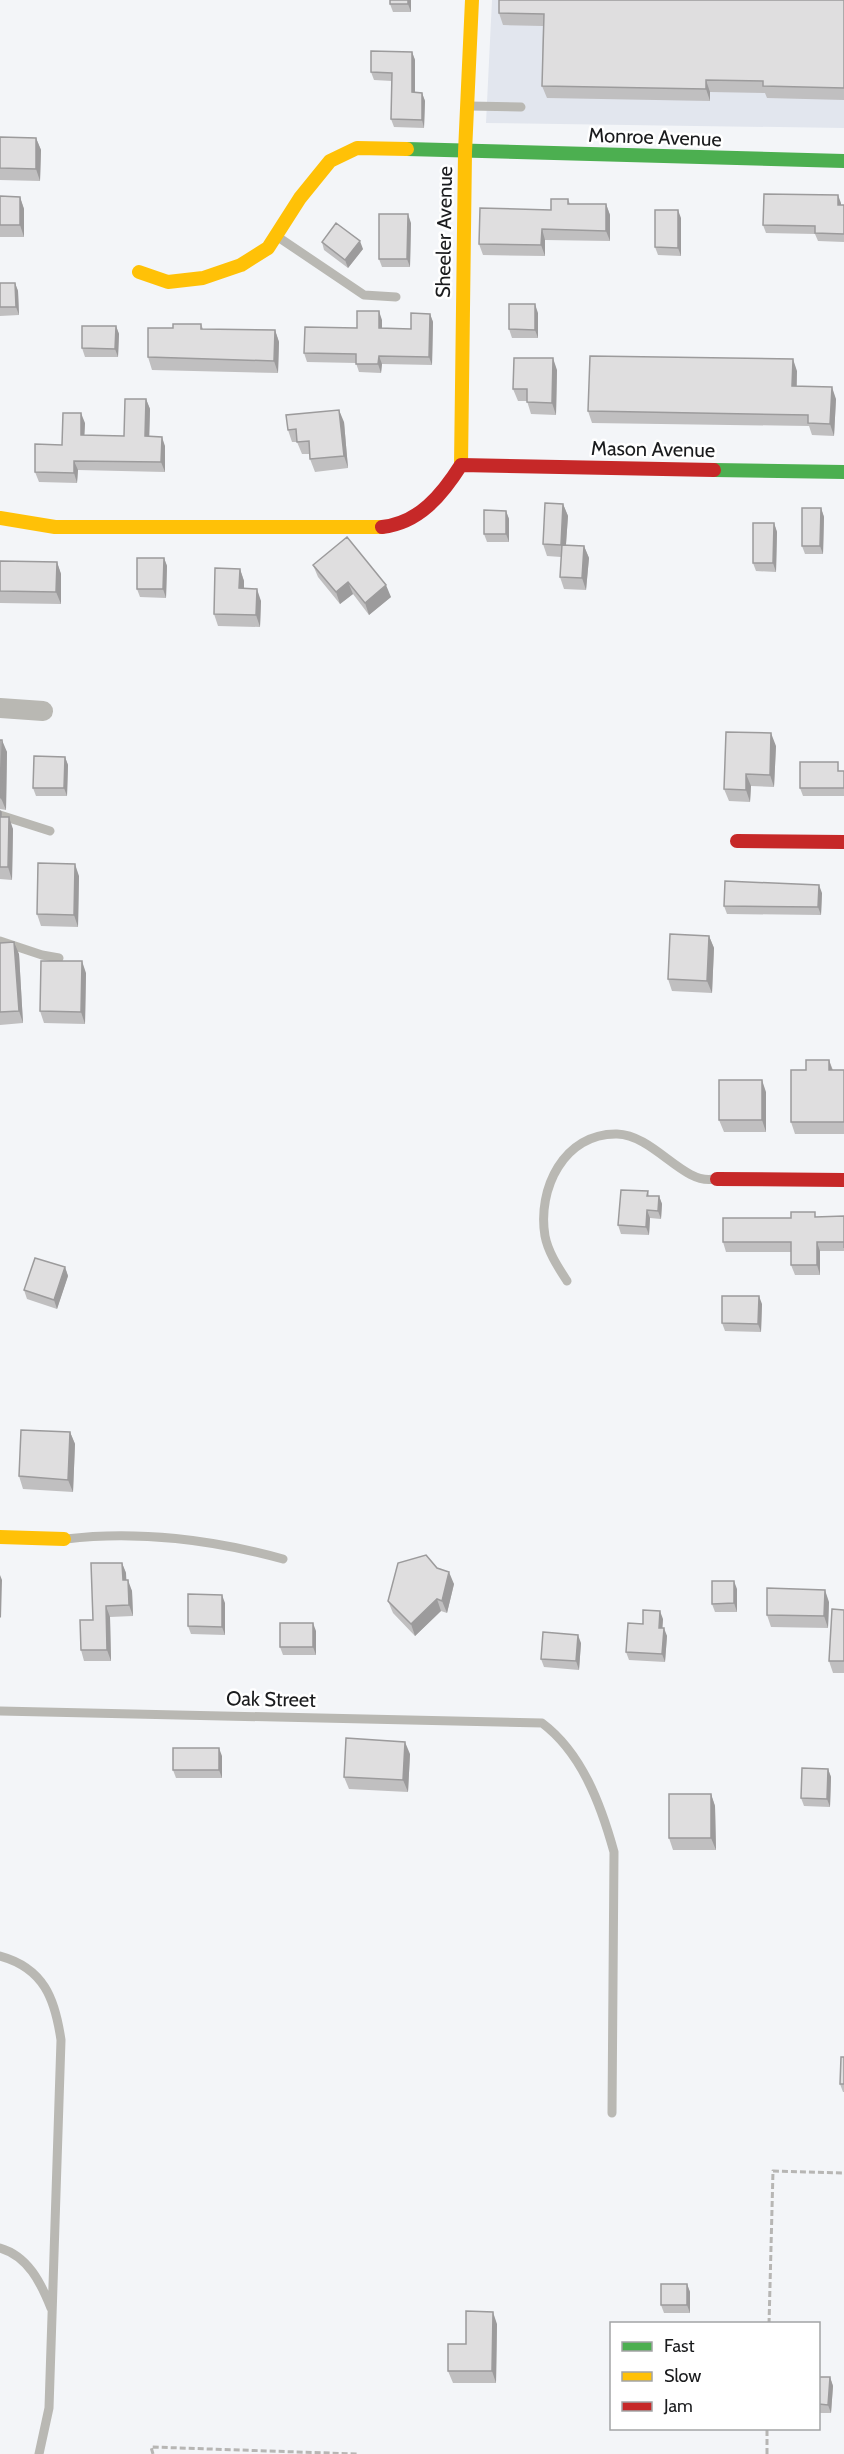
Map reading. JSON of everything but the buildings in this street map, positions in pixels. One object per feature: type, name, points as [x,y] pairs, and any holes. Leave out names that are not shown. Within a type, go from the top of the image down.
[{"type":"street","name":"Sheeler Avenue","points":[[461,465],[465,152],[472,0]]},
{"type":"street","name":"Monroe Avenue","points":[[139,272],[168,282],[203,278],[241,265],[268,248],[300,198],[330,161],[357,148],[844,162]]},
{"type":"street","name":"Mason Avenue","points":[[461,465],[844,472]]},
{"type":"street","points":[[0,518],[55,527],[365,529],[401,524],[417,514],[447,489],[461,465]]},
{"type":"street","points":[[0,708],[43,711]]},
{"type":"street","points":[[737,841],[844,842]]},
{"type":"street","points":[[717,1179],[844,1180]]},
{"type":"street","points":[[0,1537],[64,1539]]},
{"type":"lane","points":[[467,106],[521,107]]},
{"type":"lane","points":[[276,236],[364,295],[396,297]]},
{"type":"lane","points":[[0,815],[50,831]]},
{"type":"lane","points":[[0,941],[59,958]]},
{"type":"lane","points":[[567,1281],[548,1248],[544,1209],[554,1174],[572,1149],[599,1136],[618,1134],[651,1145],[693,1176],[705,1180],[717,1179]]},
{"type":"lane","points":[[64,1539],[90,1536],[209,1541],[283,1559]]},
{"type":"lane","name":"Oak Street","points":[[0,1712],[542,1723],[561,1737],[572,1752],[605,1821],[614,1852],[612,2113]]},
{"type":"lane","points":[[0,1956],[22,1964],[36,1975],[50,1993],[59,2030],[49,2408],[39,2454]]},
{"type":"lane","points":[[0,2248],[20,2259],[37,2277],[52,2310]]},
{"type":"path","points":[[769,2322],[773,2171],[844,2173]]},
{"type":"path","points":[[766,2454],[767,2430]]},
{"type":"path","points":[[153,2454],[151,2447],[357,2454]]},
{"type":"shaded area","points":[[492,0],[844,0],[844,128],[486,123]]},
{"type":"traffic: fast","points":[[407,149],[844,161]]},
{"type":"traffic: fast","points":[[714,470],[844,472]]},
{"type":"traffic: slow","points":[[461,465],[465,152],[472,0]]},
{"type":"traffic: slow","points":[[139,272],[168,282],[203,278],[241,265],[268,248],[300,198],[330,161],[357,148],[407,149]]},
{"type":"traffic: slow","points":[[0,518],[55,527],[382,527]]},
{"type":"traffic: slow","points":[[0,1537],[64,1539]]},
{"type":"traffic: jam","points":[[461,465],[714,470]]},
{"type":"traffic: jam","points":[[382,527],[407,520],[418,514],[446,487],[461,465]]},
{"type":"traffic: jam","points":[[737,841],[844,842]]},
{"type":"traffic: jam","points":[[717,1179],[844,1180]]}]
